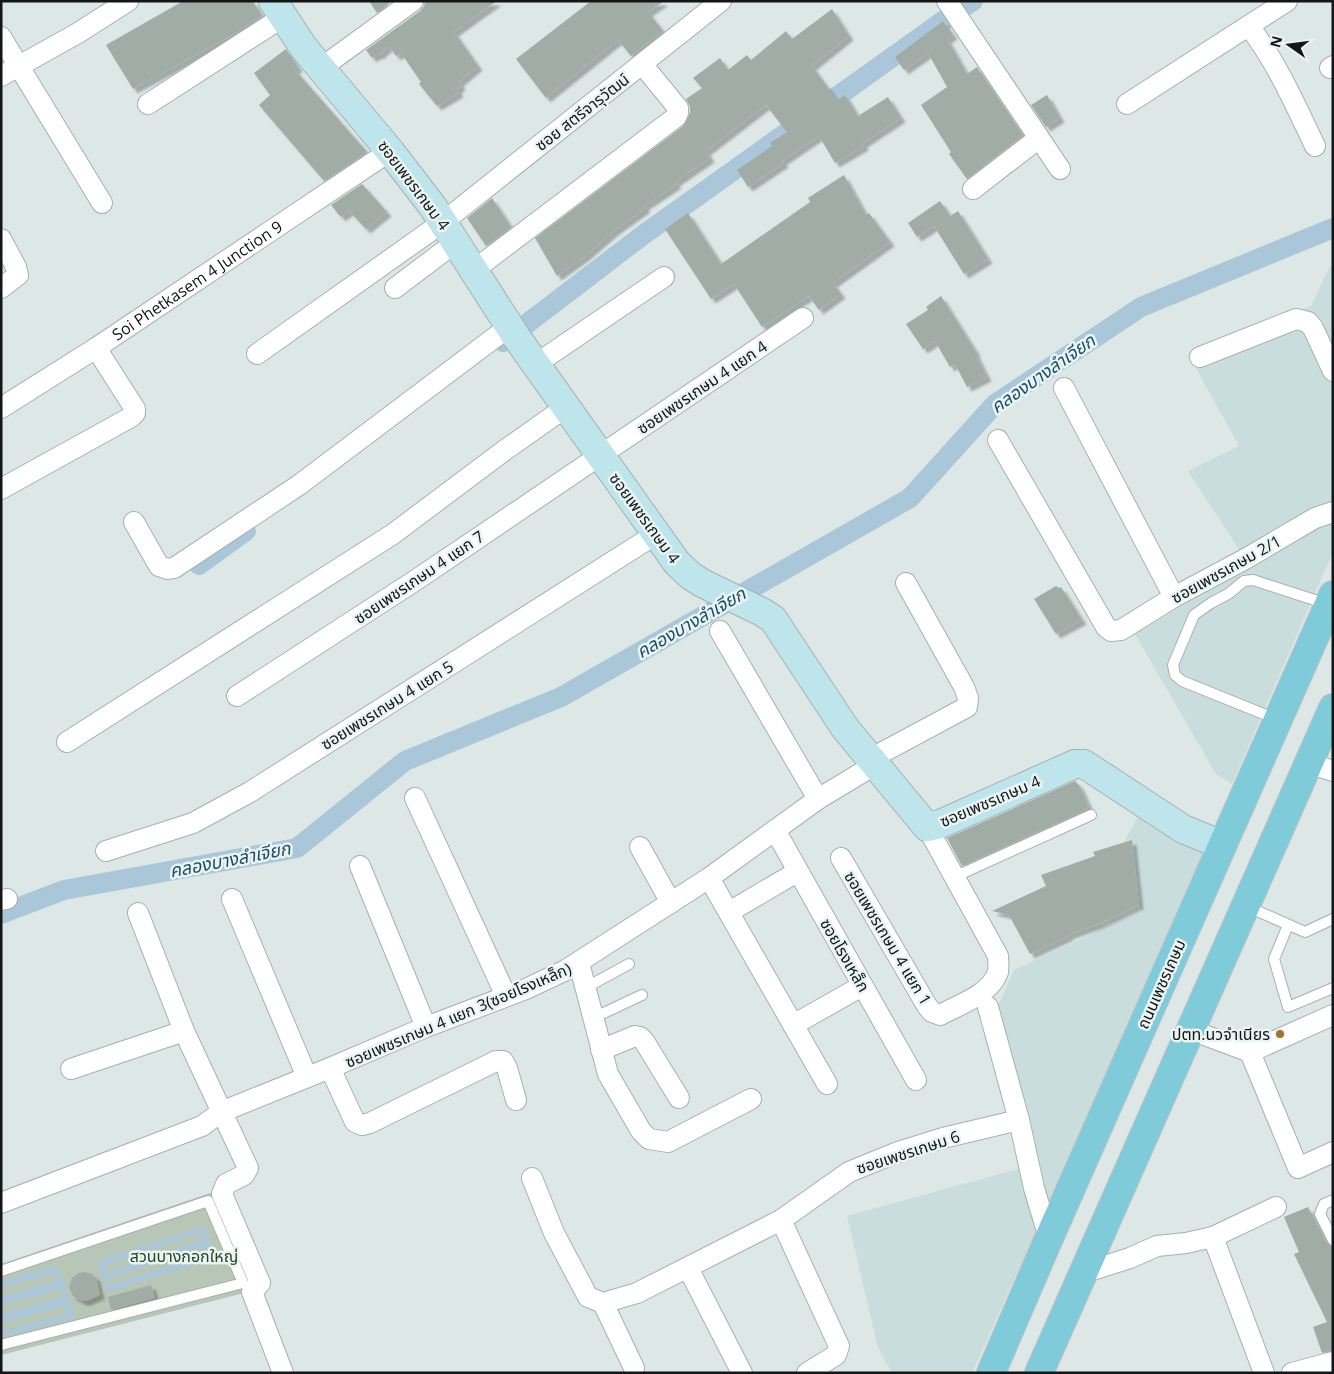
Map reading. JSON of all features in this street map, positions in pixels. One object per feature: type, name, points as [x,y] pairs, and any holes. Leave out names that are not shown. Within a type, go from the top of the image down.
[{"type":"main road","name":"ถนนเพชรเกษม","points":[[991,1373],[1331,600]]},
{"type":"main road","points":[[1039,1373],[1246,906],[1321,767],[1333,708]]},
{"type":"street","points":[[1,76],[78,33],[128,1]]},
{"type":"street","points":[[321,68],[413,1]]},
{"type":"street","name":"ซอย สตรีจารุวัฒน์","points":[[450,232],[642,64],[721,1]]},
{"type":"street","points":[[1127,104],[1287,1]]},
{"type":"street","points":[[948,3],[1060,170]]},
{"type":"street","points":[[148,104],[278,9]]},
{"type":"street","name":"ซอยเพชรเกษม 4","points":[[278,9],[304,48],[390,151],[450,232],[513,331],[677,563],[691,576],[773,619],[845,728],[927,827],[940,824],[1075,764],[1084,764],[1183,829],[1222,845]]},
{"type":"street","points":[[1249,26],[1283,78],[1315,146]]},
{"type":"street","points":[[1,38],[102,203]]},
{"type":"street","points":[[474,270],[676,117],[678,108],[642,64]]},
{"type":"street","points":[[973,189],[1039,138]]},
{"type":"street","name":"Soi Phetkasem 4 Junction 9","points":[[1,408],[96,348],[390,151]]},
{"type":"street","points":[[395,288],[450,232]]},
{"type":"street","points":[[257,354],[450,232]]},
{"type":"street","points":[[1,239],[16,267],[18,275],[1,288]]},
{"type":"street","points":[[536,364],[664,277]]},
{"type":"street","name":"ซอยเพชรเกษม 4 แยก 4","points":[[600,456],[803,318]]},
{"type":"street","points":[[1200,357],[1296,319],[1308,322],[1313,328],[1333,371]]},
{"type":"street","points":[[134,522],[159,566],[168,569],[174,568],[299,485],[513,331]]},
{"type":"street","points":[[1,489],[131,417],[135,413],[135,409],[96,348]]},
{"type":"street","points":[[1064,388],[1174,597]]},
{"type":"street","points":[[67,742],[393,534],[505,450],[566,408]]},
{"type":"street","name":"ซอยเพชรเกษม 2/1","points":[[998,440],[1106,627],[1112,631],[1121,630],[1174,597],[1248,558],[1315,518],[1333,512]]},
{"type":"street","name":"ซอยเพชรเกษม 4 แยก 7","points":[[237,696],[416,580],[600,456]]},
{"type":"street","name":"ซอยเพชรเกษม 4 แยก 5","points":[[106,851],[193,823],[250,792],[656,534]]},
{"type":"street","name":"ซอยเพชรเกษม 4 แยก 3(ซอยโรงเหล็ก)","points":[[1,1202],[202,1126],[221,1112],[506,996],[578,964],[709,878],[873,761],[967,706],[968,698],[964,687],[906,583]]},
{"type":"street","points":[[720,631],[818,799]]},
{"type":"street","points":[[415,798],[506,996]]},
{"type":"street","name":"ซอยเพชรเกษม 4 แยก 1","points":[[841,858],[927,1006],[932,1012],[940,1015],[984,992],[998,973],[999,966],[998,956],[927,827]]},
{"type":"street","name":"ซอยโรงเหล็ก","points":[[775,830],[916,1080]]},
{"type":"street","points":[[640,847],[671,903]]},
{"type":"street","points":[[360,866],[426,1027]]},
{"type":"street","points":[[729,912],[797,872]]},
{"type":"street","points":[[709,878],[827,1084]]},
{"type":"street","points":[[232,899],[307,1077]]},
{"type":"street","points":[[138,913],[184,1031],[248,1168],[244,1175],[226,1184],[222,1194],[260,1283],[252,1292],[283,1373]]},
{"type":"street","points":[[578,964],[608,1074],[641,1131],[649,1139],[668,1142],[751,1099]]},
{"type":"street","points":[[793,1025],[862,986]]},
{"type":"street","points":[[988,1007],[1019,1120],[1034,1188],[1049,1238]]},
{"type":"street","points":[[1191,1030],[1250,1052],[1333,1015]]},
{"type":"street","points":[[71,1069],[184,1031]]},
{"type":"street","points":[[601,1050],[635,1036],[640,1037],[679,1098]]},
{"type":"street","points":[[1250,1052],[1298,1168],[1333,1152]]},
{"type":"street","points":[[330,1068],[355,1122],[362,1125],[370,1123],[496,1060],[503,1061],[507,1068],[516,1100]]},
{"type":"street","name":"ซอยเพชรเกษม 6","points":[[603,1303],[637,1293],[781,1220],[849,1172],[898,1152],[1019,1120]]},
{"type":"street","points":[[532,1178],[554,1233],[588,1297],[603,1303],[634,1368]]},
{"type":"street","points":[[1083,1273],[1130,1258],[1158,1246],[1186,1243],[1213,1237],[1276,1207]]},
{"type":"street","points":[[781,1220],[839,1346],[836,1355],[807,1373]]},
{"type":"street","points":[[1213,1237],[1264,1373]]},
{"type":"street","points":[[688,1268],[742,1373]]},
{"type":"street","points":[[1292,1373],[1333,1362]]},
{"type":"lane","points":[[1277,720],[1182,681],[1175,675],[1173,665],[1181,643],[1194,615],[1210,603],[1228,594],[1244,581],[1252,580],[1331,600]]},
{"type":"lane","points":[[954,877],[1091,814]]},
{"type":"lane","points":[[1246,906],[1305,932],[1333,920]]},
{"type":"lane","points":[[1288,925],[1274,958],[1288,1007],[1333,988]]},
{"type":"lane","points":[[585,988],[629,964]]},
{"type":"lane","points":[[593,1018],[642,995]]},
{"type":"lane","points":[[1333,1200],[1324,1204],[1320,1214],[1333,1240]]},
{"type":"lane","points":[[1,1271],[208,1201],[243,1282],[1,1345]]},
{"type":"shaded area","points":[[1333,260],[1333,552],[1232,784],[1216,774],[1135,634],[1249,565],[1188,471],[1239,446],[1188,354],[1311,306]]},
{"type":"shaded area","points":[[1138,816],[1209,850],[972,1373],[892,1373],[878,1348],[847,1216],[1033,1165],[996,1010],[1014,970],[1142,911],[1117,856]]},
{"type":"green space","name":"สวนบางกอกใหญ่","points":[[216,1191],[254,1281],[248,1292],[1,1355],[1,1264]]},
{"type":"water","points":[[202,1227],[205,1229],[214,1255],[211,1260],[110,1291],[106,1289],[99,1265],[102,1259]],"holes":[[[199,1233],[202,1234],[203,1238],[201,1240],[108,1272],[105,1271],[106,1265]],[[203,1247],[207,1251],[205,1254],[112,1285],[107,1280]]]},
{"type":"water","points":[[55,1266],[59,1268],[74,1315],[71,1319],[1,1337],[1,1331],[64,1315],[67,1312],[65,1307],[62,1306],[1,1323],[1,1314],[60,1298],[62,1295],[60,1290],[56,1290],[1,1305],[1,1297],[54,1282],[57,1278],[53,1273],[1,1288],[1,1281]]},
{"type":"building","points":[[183,1],[253,1],[262,16],[229,37],[133,89],[106,45]]},
{"type":"building","points":[[369,1],[392,1],[377,13]]},
{"type":"building","points":[[425,1],[497,1],[454,32],[478,66],[459,82],[461,86],[457,89],[459,93],[437,106],[419,84],[421,82],[401,53],[396,56],[389,46],[379,55],[372,58],[366,50],[420,11]]},
{"type":"building","points":[[591,1],[664,1],[648,12],[663,31],[631,56],[618,40],[546,98],[516,59]]},
{"type":"building","points":[[832,9],[849,36],[812,66],[837,100],[845,95],[858,116],[888,97],[901,118],[863,143],[864,146],[835,163],[819,136],[782,161],[784,163],[748,187],[737,170],[772,146],[770,143],[787,132],[766,105],[706,151],[710,158],[675,182],[677,184],[644,206],[646,208],[557,276],[535,238],[683,126],[690,113],[690,107],[686,99],[702,88],[693,78],[720,58],[728,70],[747,55],[751,60],[786,31],[792,39]]},
{"type":"building","points":[[943,21],[953,35],[947,39],[967,74],[977,67],[1023,135],[967,179],[949,154],[951,152],[921,105],[947,87],[928,53],[904,70],[895,57]]},
{"type":"building","points":[[286,49],[298,67],[295,70],[367,152],[324,181],[259,105],[270,95],[254,73]]},
{"type":"building","points":[[1047,95],[1060,118],[1046,127],[1031,105]]},
{"type":"building","points":[[844,175],[866,215],[869,213],[890,242],[833,283],[841,294],[819,310],[809,296],[762,327],[734,284],[711,299],[665,229],[688,213],[721,264],[810,202],[808,198]]},
{"type":"building","points":[[362,184],[387,212],[366,229],[349,211],[341,217],[331,205]]},
{"type":"building","points":[[492,198],[511,227],[486,246],[467,218]]},
{"type":"building","points":[[940,201],[950,216],[958,211],[988,259],[964,274],[934,226],[917,237],[908,223]]},
{"type":"building","points":[[941,296],[976,352],[987,377],[967,387],[955,364],[950,367],[935,341],[923,349],[906,324],[928,310],[926,307]]},
{"type":"building","points":[[1056,586],[1061,587],[1082,620],[1056,634],[1034,599]]},
{"type":"building","points":[[1075,781],[1079,785],[1089,807],[962,866],[947,838]]},
{"type":"building","points":[[1132,840],[1139,905],[1099,924],[1068,935],[1030,954],[1009,915],[992,911],[1046,886],[1041,875],[1095,856],[1093,852]]},
{"type":"building","points":[[1308,1207],[1327,1243],[1333,1247],[1333,1350],[1322,1353],[1313,1327],[1327,1322],[1294,1254],[1299,1252],[1284,1217]]},
{"type":"building","points":[[84,1272],[92,1274],[96,1278],[100,1295],[82,1301],[73,1296],[69,1287],[72,1278]]},
{"type":"building","points":[[151,1285],[155,1298],[111,1310],[108,1297]]},
{"type":"waterway","points":[[503,342],[643,235],[973,1]]},
{"type":"waterway","name":"คลองบางลำเจียก","points":[[1,914],[64,890],[297,848],[405,761],[561,697],[910,498],[995,404],[1141,307],[1333,228]]},
{"type":"waterway","points":[[199,565],[246,531]]},
{"type":"place","name":"ปตท.นวจำเนียร","points":[[1280,1034]]}]
